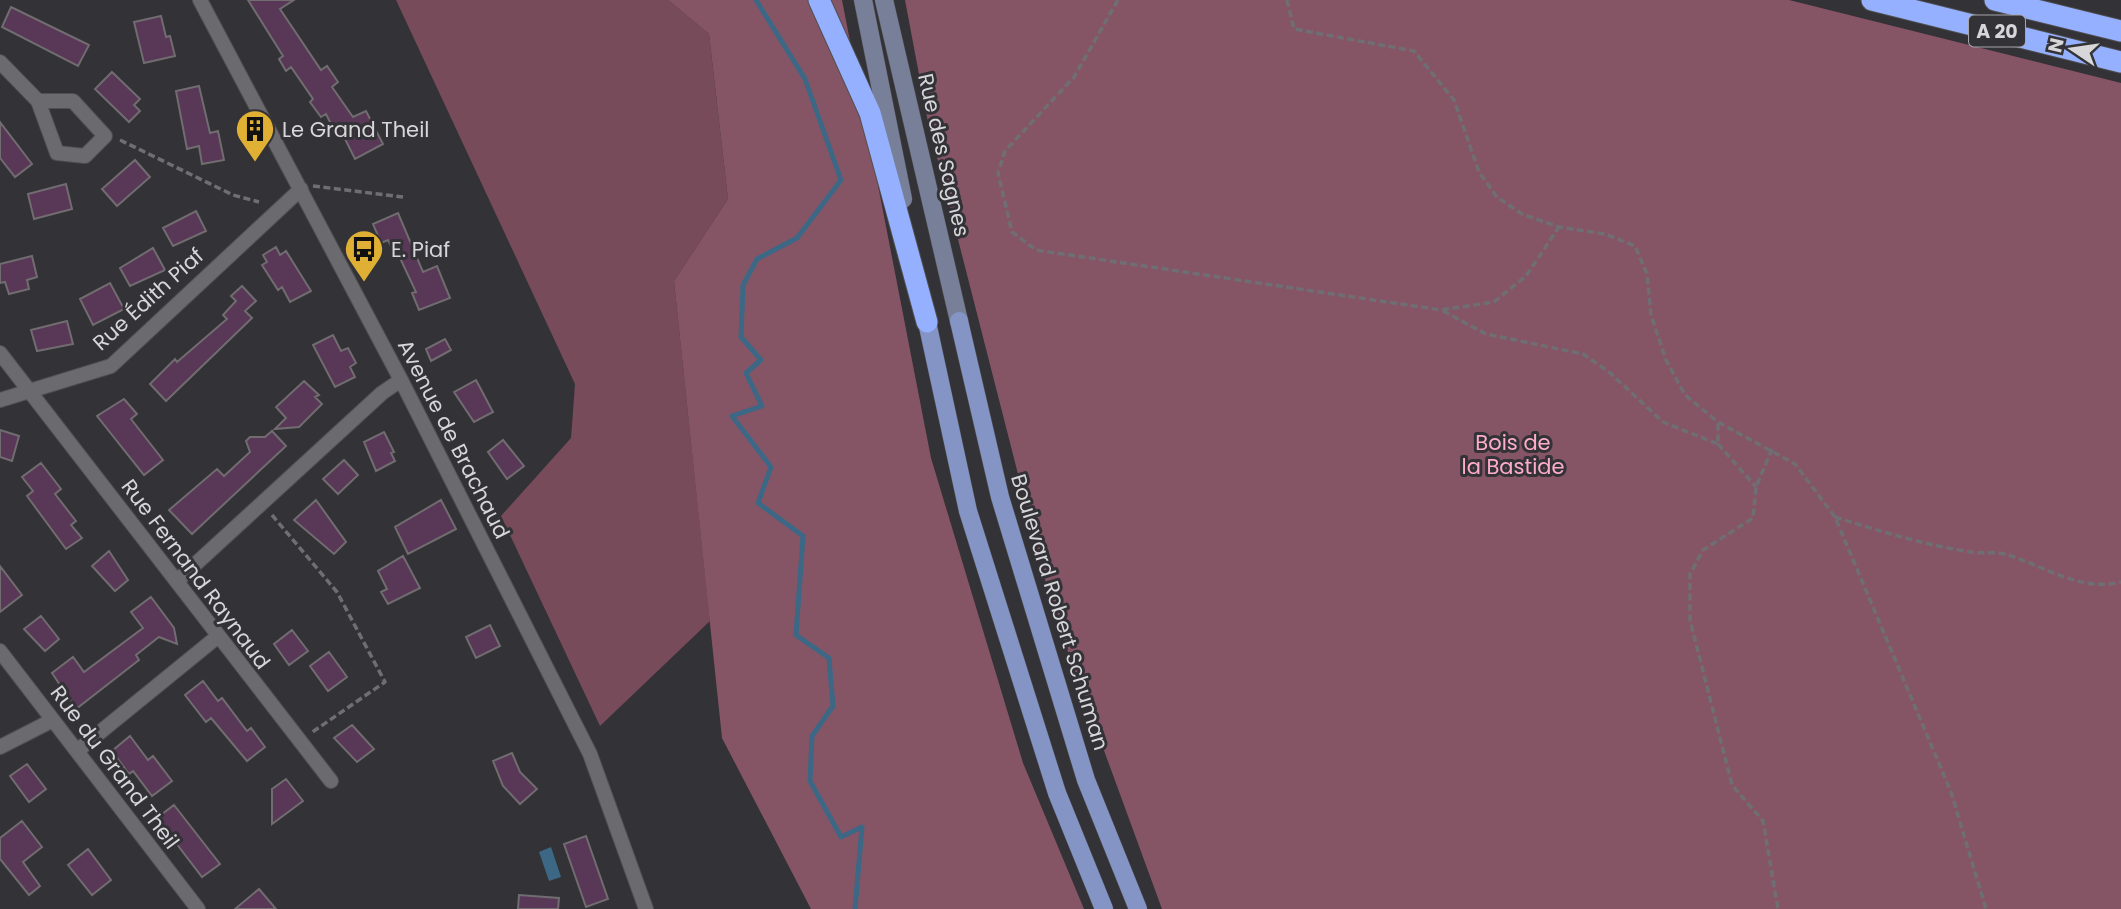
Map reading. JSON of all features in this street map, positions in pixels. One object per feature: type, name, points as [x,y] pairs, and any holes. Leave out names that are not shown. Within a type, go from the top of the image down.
[{"type":"highway","points":[[819,0],[870,114],[928,322]]},
{"type":"highway","name":"A 20","points":[[1872,0],[2121,62]]},
{"type":"highway","name":"A 20","points":[[1995,0],[2121,31]]},
{"type":"main road","name":"Boulevard Robert Schuman","points":[[959,321],[1000,497],[1086,780],[1138,909]]},
{"type":"main road","points":[[928,322],[968,511],[1057,793],[1104,909]]},
{"type":"street","name":"Avenue de Brachaud","points":[[200,0],[401,380],[590,754],[646,909]]},
{"type":"street","points":[[863,0],[928,322]]},
{"type":"street","name":"Rue des Sagnes","points":[[884,0],[959,321]]},
{"type":"street","points":[[0,62],[38,101],[57,153],[85,156],[105,136],[73,102],[38,101]]},
{"type":"street","name":"Rue Édith Piaf","points":[[0,400],[111,366],[301,189]]},
{"type":"street","name":"Rue Fernand Raynaud","points":[[0,353],[331,781]]},
{"type":"street","points":[[177,581],[382,393],[401,380]]},
{"type":"street","points":[[76,751],[218,637]]},
{"type":"street","name":"Rue du Grand Theil","points":[[0,651],[198,909]]},
{"type":"street","points":[[0,747],[53,720]]},
{"type":"path","points":[[1118,0],[1073,77],[1004,151],[998,173],[1012,232],[1036,250],[1441,310],[1494,302],[1526,276],[1559,227]]},
{"type":"path","points":[[1287,0],[1294,29],[1414,51],[1454,100],[1479,172],[1497,197],[1522,214],[1559,227],[1605,234],[1634,246],[1647,274],[1651,315],[1666,360],[1685,395],[1718,422],[1772,449],[1795,464],[1835,517],[1951,792],[1986,909]]},
{"type":"path","points":[[105,136],[118,139],[233,195],[259,202]]},
{"type":"path","points":[[301,189],[319,185],[403,197]]},
{"type":"path","points":[[1441,310],[1486,334],[1583,354],[1609,372],[1663,422],[1717,444],[1756,487]]},
{"type":"path","points":[[1717,444],[1718,422]]},
{"type":"path","points":[[1772,449],[1756,487],[1753,518],[1703,550],[1690,574],[1690,620],[1732,785],[1763,821],[1778,909]]},
{"type":"path","points":[[269,510],[337,592],[385,682],[311,733]]},
{"type":"path","points":[[1835,517],[1946,547],[2006,554],[2066,579],[2104,586],[2121,582]]},
{"type":"shaded area","points":[[396,0],[668,0],[709,34],[728,199],[674,281],[710,621],[600,726],[501,516],[571,438],[575,384]]},
{"type":"green space","points":[[668,0],[842,0],[931,458],[1023,763],[1084,909],[811,909],[722,738],[674,281],[728,199],[709,34]]},
{"type":"green space","name":"Bois de la Bastide","points":[[905,0],[1789,0],[2121,83],[2121,909],[1162,909],[1053,611],[928,122]]},
{"type":"water","points":[[551,847],[561,877],[549,881],[539,852]]},
{"type":"building","points":[[248,0],[294,0],[280,9],[321,70],[327,66],[338,82],[332,87],[353,117],[366,111],[383,144],[355,159],[342,133],[337,136],[326,114],[321,117],[310,102],[313,99],[291,67],[286,71],[279,59],[283,56]]},
{"type":"building","points":[[11,7],[89,45],[78,66],[2,27]]},
{"type":"building","points":[[161,16],[166,37],[170,36],[175,56],[144,63],[134,22]]},
{"type":"building","points":[[112,72],[140,99],[134,105],[140,111],[129,122],[95,89]]},
{"type":"building","points":[[199,86],[210,133],[218,131],[224,160],[202,164],[199,146],[187,149],[176,91]]},
{"type":"building","points":[[0,122],[32,164],[15,177],[0,158]]},
{"type":"building","points":[[135,160],[150,177],[117,206],[102,189]]},
{"type":"building","points":[[66,184],[72,209],[34,219],[28,194]]},
{"type":"building","points":[[196,211],[206,231],[173,246],[163,228]]},
{"type":"building","points":[[398,213],[423,272],[437,266],[450,298],[419,310],[412,293],[416,292],[400,258],[397,259],[388,240],[381,243],[373,224]]},
{"type":"building","points":[[276,247],[280,255],[286,251],[311,291],[290,302],[282,287],[278,290],[262,265],[267,262],[263,255]]},
{"type":"building","points":[[153,248],[165,270],[130,286],[120,268]]},
{"type":"building","points":[[32,256],[37,277],[27,280],[29,289],[9,294],[5,282],[0,283],[0,264]]},
{"type":"building","points":[[110,283],[124,309],[93,325],[80,299]]},
{"type":"building","points":[[242,286],[256,301],[245,311],[252,318],[166,401],[150,384],[175,359],[177,362],[227,319],[223,315],[236,301],[231,296]]},
{"type":"building","points":[[67,321],[73,344],[37,351],[31,330]]},
{"type":"building","points":[[333,335],[341,351],[348,348],[356,363],[350,367],[355,377],[335,387],[313,345]]},
{"type":"building","points":[[445,339],[451,350],[431,361],[426,349]]},
{"type":"building","points":[[476,380],[493,412],[474,422],[454,392]]},
{"type":"building","points":[[304,381],[319,395],[315,397],[322,404],[299,427],[275,429],[286,418],[276,407]]},
{"type":"building","points":[[124,399],[137,414],[131,419],[163,460],[144,475],[97,416]]},
{"type":"building","points":[[0,430],[19,436],[12,461],[0,457]]},
{"type":"building","points":[[272,431],[286,446],[192,534],[169,510],[217,469],[224,476],[250,452],[246,441],[250,437],[265,437]]},
{"type":"building","points":[[384,432],[394,452],[391,453],[395,461],[376,471],[364,442]]},
{"type":"building","points":[[503,440],[524,466],[507,479],[488,452]]},
{"type":"building","points":[[344,460],[358,475],[338,494],[323,479]]},
{"type":"building","points":[[41,463],[61,489],[55,494],[76,521],[71,525],[82,538],[66,549],[27,496],[33,491],[22,477]]},
{"type":"building","points":[[316,500],[346,542],[334,554],[294,520]]},
{"type":"building","points":[[441,500],[456,529],[408,554],[395,527]]},
{"type":"building","points":[[109,551],[128,580],[115,591],[92,566]]},
{"type":"building","points":[[403,556],[420,588],[388,604],[381,592],[387,589],[378,571]]},
{"type":"building","points":[[0,566],[22,595],[0,612]]},
{"type":"building","points":[[151,597],[174,628],[177,644],[159,637],[136,655],[139,660],[76,709],[52,673],[73,657],[84,672],[143,628],[131,612]]},
{"type":"building","points":[[41,616],[59,639],[45,651],[24,629]]},
{"type":"building","points":[[490,625],[500,646],[476,658],[466,637]]},
{"type":"building","points":[[292,630],[308,651],[289,665],[274,644]]},
{"type":"building","points":[[329,652],[347,677],[328,691],[310,666]]},
{"type":"building","points":[[203,681],[218,701],[222,698],[247,731],[251,728],[265,747],[247,761],[211,718],[206,722],[185,695]]},
{"type":"building","points":[[352,725],[374,749],[357,762],[334,738]]},
{"type":"building","points":[[130,736],[148,760],[153,756],[172,781],[152,796],[133,771],[129,774],[112,751]]},
{"type":"building","points":[[512,753],[520,772],[537,789],[520,804],[503,786],[493,761]]},
{"type":"building","points":[[27,764],[46,789],[29,802],[10,776]]},
{"type":"building","points":[[286,779],[303,801],[272,824],[272,789]]},
{"type":"building","points":[[174,805],[220,864],[202,877],[157,818]]},
{"type":"building","points":[[22,821],[42,847],[23,862],[40,886],[29,895],[0,859],[0,838]]},
{"type":"building","points":[[586,836],[608,899],[586,907],[564,844]]},
{"type":"building","points":[[88,849],[111,880],[92,895],[68,865]]},
{"type":"building","points":[[259,889],[276,909],[235,909]]},
{"type":"building","points":[[519,895],[559,898],[558,909],[518,909]]},
{"type":"waterway","points":[[756,0],[805,79],[841,180],[797,238],[757,259],[743,285],[741,337],[761,360],[746,373],[762,406],[732,416],[771,467],[758,503],[803,536],[796,635],[829,658],[833,706],[812,736],[810,781],[841,837],[862,827],[855,909]]},
{"type":"place","name":"Le Grand Theil","points":[[255,163]]},
{"type":"place","name":"E. Piaf","points":[[364,283]]}]
